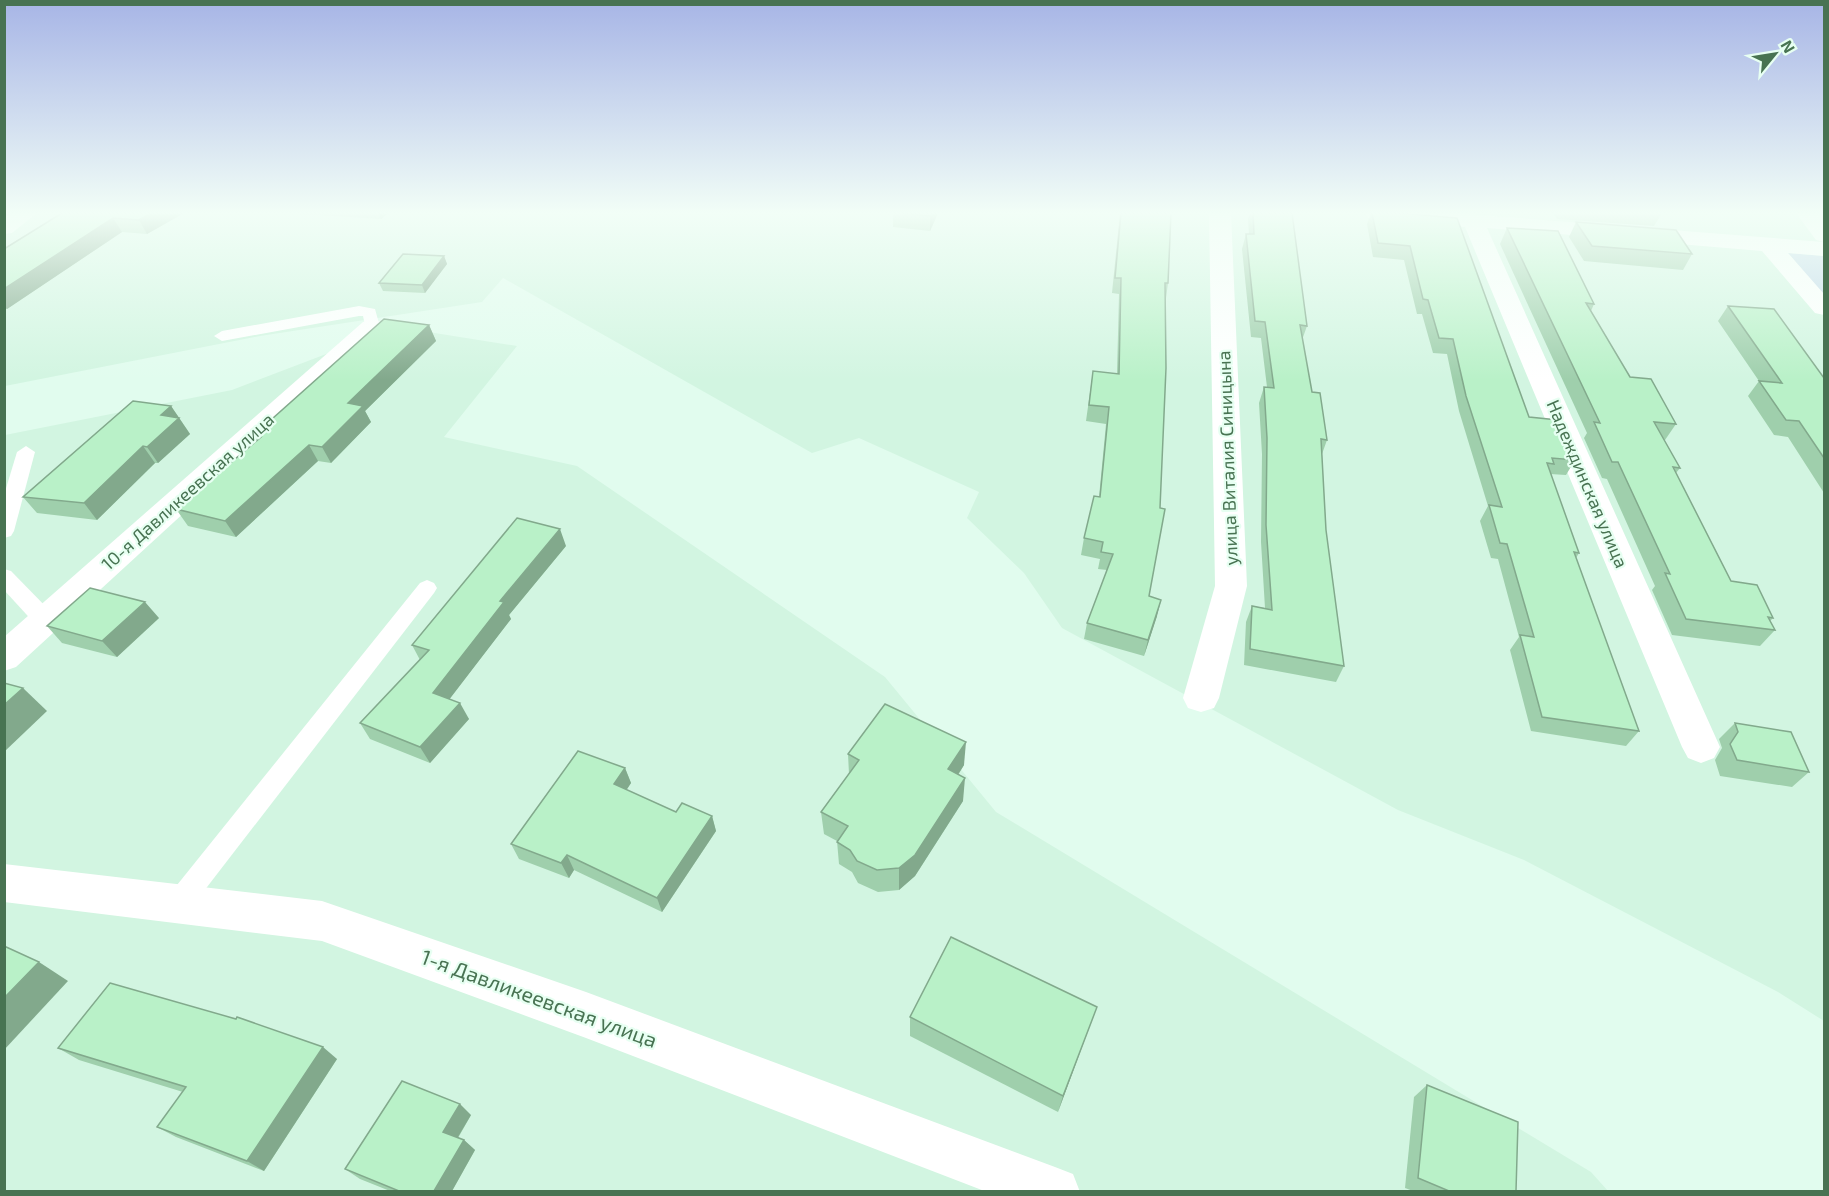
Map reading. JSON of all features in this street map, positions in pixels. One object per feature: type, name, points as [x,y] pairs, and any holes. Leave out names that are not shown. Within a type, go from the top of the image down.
[{"type":"street","name":"улица Виталия Синицына","points":[[1201,699],[1231,586],[1222,269]]},
{"type":"street","name":"Надеждинская улица","points":[[1494,269],[1701,747]]},
{"type":"street","points":[[1790,269],[1824,308]]},
{"type":"street","name":"10-я Давликеевская улица","points":[[4,658],[372,327]]},
{"type":"street","name":"1-я Давликеевская улица","points":[[4,883],[322,921],[586,1015],[1055,1191]]},
{"type":"lane","points":[[222,336],[359,310],[370,312],[372,327]]},
{"type":"lane","points":[[4,531],[26,452]]},
{"type":"lane","points":[[4,576],[45,620]]},
{"type":"lane","points":[[178,904],[427,588]]},
{"type":"shaded area","points":[[4,269],[1824,269],[1824,1021],[1778,992],[1524,860],[1398,810],[1062,628],[1024,573],[967,518],[979,492],[859,438],[812,453],[503,278],[482,302],[260,336],[5,386]]},
{"type":"shaded area","points":[[1801,269],[1824,269],[1824,296]]},
{"type":"shaded area","points":[[397,327],[517,346],[444,437],[577,466],[885,677],[996,812],[1591,1172],[1608,1191],[5,1192],[5,435],[232,390]]},
{"type":"building","points":[[4,269],[35,269],[4,289]]},
{"type":"building","points":[[391,269],[434,269],[422,285],[379,283]]},
{"type":"building","points":[[1116,269],[1169,269],[1168,283],[1165,283],[1166,368],[1160,508],[1165,509],[1149,596],[1161,600],[1148,640],[1087,623],[1113,554],[1101,552],[1103,542],[1084,538],[1094,496],[1100,497],[1109,407],[1089,405],[1093,371],[1119,374],[1121,278],[1115,278]]},
{"type":"building","points":[[1250,269],[1299,269],[1307,326],[1300,325],[1312,392],[1320,393],[1327,440],[1321,439],[1326,530],[1344,666],[1250,649],[1252,606],[1272,610],[1266,525],[1267,438],[1264,387],[1274,388],[1265,322],[1255,321]]},
{"type":"building","points":[[1416,269],[1475,269],[1529,417],[1558,420],[1575,460],[1552,458],[1554,464],[1547,463],[1579,553],[1574,552],[1639,731],[1542,717],[1520,635],[1534,637],[1507,544],[1500,543],[1489,505],[1502,507],[1466,396],[1453,339],[1439,338],[1428,300],[1423,299]]},
{"type":"building","points":[[1526,269],[1577,269],[1594,304],[1586,303],[1630,377],[1651,379],[1676,424],[1654,422],[1680,468],[1673,467],[1731,581],[1757,585],[1773,618],[1768,617],[1775,630],[1686,619],[1665,573],[1670,574],[1618,462],[1612,462],[1594,422],[1600,423]]},
{"type":"building","points":[[1728,306],[1774,309],[1824,378],[1824,458],[1799,421],[1786,420],[1759,381],[1782,383]]},
{"type":"building","points":[[384,319],[429,325],[348,403],[363,406],[322,447],[309,445],[225,521],[176,509],[261,437],[253,436]]},
{"type":"building","points":[[133,401],[171,406],[161,415],[179,418],[147,447],[143,446],[84,503],[23,497]]},
{"type":"building","points":[[517,518],[560,529],[500,601],[504,602],[433,693],[460,703],[420,747],[360,723],[429,650],[412,645]]},
{"type":"building","points":[[90,588],[145,602],[102,641],[47,626]]},
{"type":"building","points":[[4,683],[23,688],[4,705]]},
{"type":"building","points":[[885,704],[966,742],[948,769],[965,778],[915,855],[899,868],[877,870],[857,861],[850,850],[837,842],[848,826],[821,812],[859,760],[848,754]]},
{"type":"building","points":[[1735,723],[1791,732],[1809,772],[1737,760],[1730,744],[1738,732]]},
{"type":"building","points":[[578,751],[625,768],[614,784],[676,812],[682,803],[712,816],[657,898],[567,855],[561,863],[511,844]]},
{"type":"building","points":[[951,937],[1097,1007],[1063,1096],[910,1017]]},
{"type":"building","points":[[4,946],[39,962],[4,998]]},
{"type":"building","points":[[110,983],[236,1019],[237,1017],[323,1047],[247,1161],[157,1127],[186,1087],[58,1048]]},
{"type":"building","points":[[402,1081],[460,1104],[443,1132],[464,1140],[434,1191],[399,1191],[345,1169]]},
{"type":"building","points":[[1427,1085],[1518,1122],[1516,1191],[1449,1191],[1418,1178]]}]
